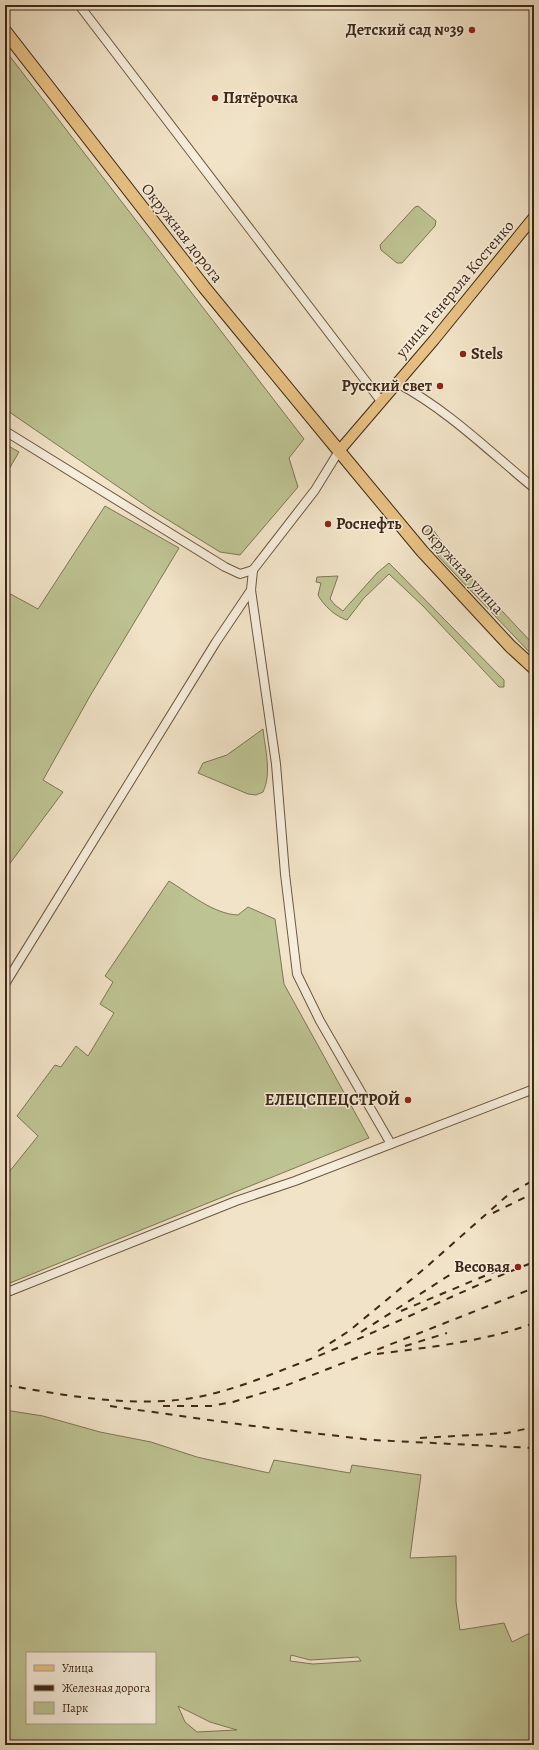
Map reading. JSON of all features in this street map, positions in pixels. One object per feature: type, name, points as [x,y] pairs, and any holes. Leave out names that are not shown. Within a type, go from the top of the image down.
[{"type":"highway","name":"Окружная дорога","points":[[5,31],[204,287],[339,451]]},
{"type":"highway","name":"Окружная улица","points":[[339,451],[422,551],[510,646],[534,668]]},
{"type":"main road","name":"улица Генерала Костенко","points":[[339,451],[434,340],[534,217]]},
{"type":"street","points":[[79,5],[381,401]]},
{"type":"street","points":[[397,383],[416,393],[441,410],[534,488]]},
{"type":"street","points":[[5,430],[225,568],[240,574],[254,570],[251,590],[276,764],[285,874],[297,974],[320,1020],[390,1144]]},
{"type":"street","name":"улица Генерала Костенко","points":[[254,570],[316,490],[339,451]]},
{"type":"street","points":[[5,984],[216,642],[251,590]]},
{"type":"street","points":[[5,1294],[236,1201],[534,1089]]},
{"type":"green space","points":[[5,50],[304,439],[289,458],[298,487],[240,555],[220,552],[152,510],[5,409]]},
{"type":"green space","points":[[418,206],[436,221],[435,226],[402,263],[397,263],[381,250],[380,245],[415,207]]},
{"type":"green space","points":[[5,444],[19,452],[5,476]]},
{"type":"green space","points":[[105,506],[179,548],[90,696],[43,780],[63,792],[5,870],[5,591],[38,609]]},
{"type":"green space","points":[[431,527],[458,564],[534,645],[534,657],[435,553],[436,545],[424,533]]},
{"type":"green space","points":[[389,563],[504,680],[504,687],[499,687],[423,606],[389,574],[364,598],[347,620],[330,610],[318,595],[321,583],[316,582],[317,577],[338,576],[330,599],[343,611],[377,573]]},
{"type":"green space","points":[[263,729],[267,777],[263,792],[256,795],[248,794],[198,773],[203,763],[227,755]]},
{"type":"green space","points":[[169,881],[210,907],[219,911],[238,915],[248,907],[275,919],[284,984],[369,1138],[5,1285],[5,1177],[38,1136],[17,1116],[55,1065],[61,1067],[76,1046],[88,1056],[114,1013],[100,1004],[113,982],[105,976]]},
{"type":"green space","points":[[5,1410],[43,1416],[100,1432],[151,1442],[197,1457],[269,1473],[274,1460],[350,1473],[352,1465],[421,1475],[410,1558],[456,1556],[456,1602],[460,1630],[504,1623],[512,1642],[534,1631],[534,1745],[5,1745]],"holes":[[[291,1655],[310,1660],[358,1657],[361,1661],[313,1664],[290,1661]],[[178,1706],[210,1722],[237,1730],[197,1732],[185,1722]]]},
{"type":"railway","points":[[318,1351],[349,1331],[424,1269],[509,1194],[534,1180]]},
{"type":"railway","points":[[493,1213],[534,1193]]},
{"type":"railway","points":[[5,1385],[104,1400],[144,1402],[182,1400],[199,1397],[249,1383],[328,1352],[534,1262]]},
{"type":"railway","points":[[361,1332],[448,1276],[466,1267]]},
{"type":"railway","points":[[401,1311],[501,1269]]},
{"type":"railway","points":[[163,1406],[211,1406],[233,1402],[282,1387],[534,1288]]},
{"type":"railway","points":[[377,1354],[476,1339],[515,1330],[534,1323]]},
{"type":"railway","points":[[405,1346],[447,1333]]},
{"type":"railway","points":[[110,1406],[245,1425],[372,1440],[534,1448]]},
{"type":"railway","points":[[420,1438],[507,1433],[534,1427]]},
{"type":"place","name":"Детский сад №39","points":[[472,30]]},
{"type":"place","name":"Пятёрочка","points":[[215,98]]},
{"type":"place","name":"Stels","points":[[463,354]]},
{"type":"place","name":"Русский свет","points":[[440,386]]},
{"type":"place","name":"Роснефть","points":[[328,524]]},
{"type":"place","name":"ЕЛЕЦСПЕЦСТРОЙ","points":[[408,1100]]},
{"type":"place","name":"Весовая","points":[[518,1267]]}]
